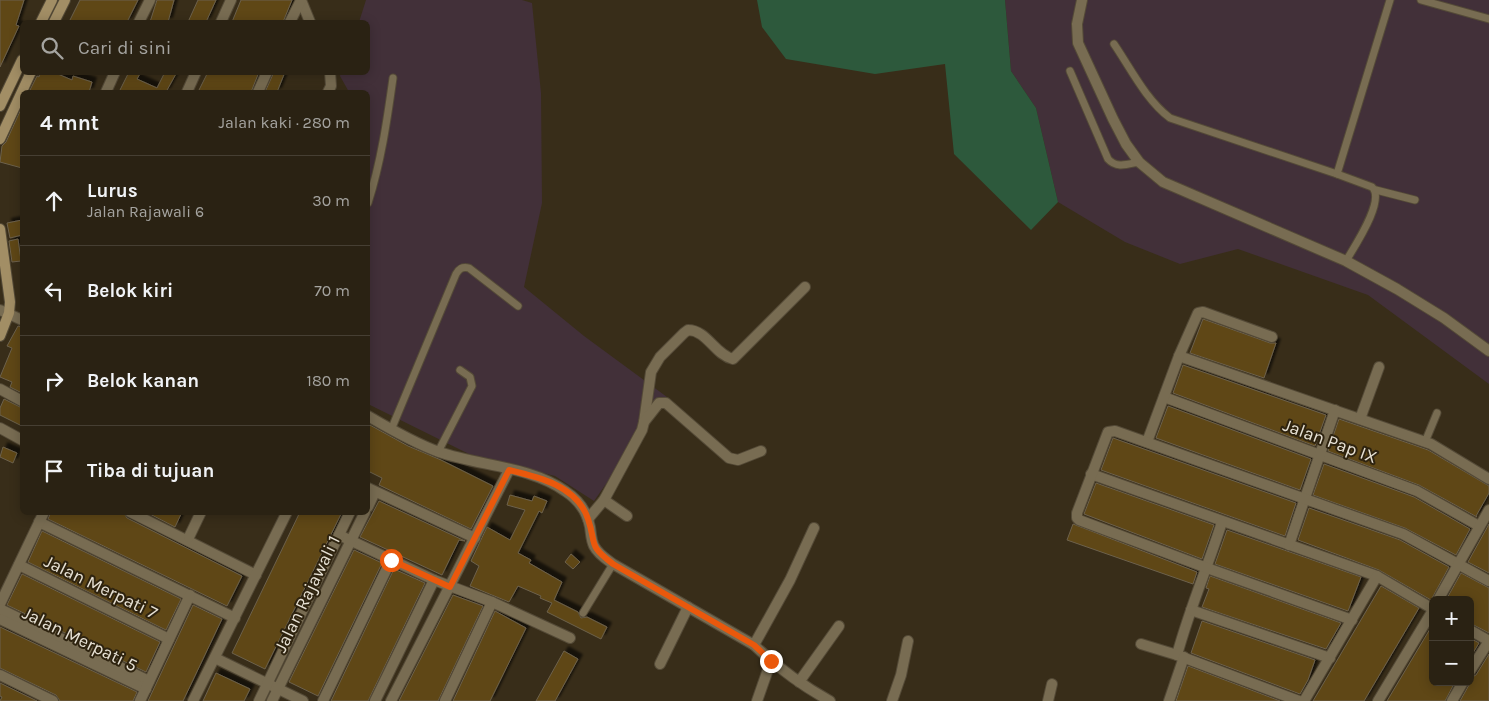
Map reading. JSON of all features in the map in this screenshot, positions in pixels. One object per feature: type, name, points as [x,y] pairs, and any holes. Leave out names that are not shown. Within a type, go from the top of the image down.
[{"type":"main road","points":[[42,20],[52,0]]},
{"type":"main road","points":[[55,20],[64,0]]},
{"type":"main road","points":[[0,106],[20,64]]},
{"type":"main road","points":[[23,90],[30,75]]},
{"type":"main road","points":[[0,139],[20,96]]},
{"type":"main road","points":[[0,229],[10,295],[4,311],[0,336]]},
{"type":"street","points":[[140,20],[150,0]]},
{"type":"street","points":[[221,20],[231,0]]},
{"type":"street","points":[[291,20],[301,0]]},
{"type":"street","points":[[301,0],[309,20]]},
{"type":"street","points":[[1082,0],[1076,24],[1078,43],[1122,136],[1139,162],[1157,178],[1176,188],[1346,261],[1397,288],[1444,318],[1489,351]]},
{"type":"street","points":[[107,90],[114,75]]},
{"type":"street","points":[[188,90],[195,75]]},
{"type":"street","points":[[259,90],[266,75]]},
{"type":"street","points":[[329,90],[331,86],[330,75]]},
{"type":"street","points":[[0,110],[11,115]]},
{"type":"street","points":[[588,519],[604,500],[642,430],[651,372],[660,357],[688,330],[697,332],[725,356],[733,359],[805,287]]},
{"type":"street","points":[[4,311],[20,319]]},
{"type":"street","points":[[1147,442],[1195,316],[1199,312],[1272,337]]},
{"type":"street","points":[[1179,356],[1431,444],[1489,479]]},
{"type":"street","points":[[1360,419],[1379,367]]},
{"type":"street","points":[[0,389],[20,400]]},
{"type":"street","name":"Jalan Pap IX","points":[[1164,397],[1417,491],[1484,523]]},
{"type":"street","points":[[644,422],[657,405],[664,402],[729,458],[738,460],[761,451]]},
{"type":"street","points":[[1289,545],[1335,410]]},
{"type":"street","points":[[370,417],[391,430],[438,452],[541,478],[564,490],[580,503],[588,519],[593,544],[602,556],[754,645],[771,661],[799,682],[830,701]]},
{"type":"street","points":[[0,428],[20,439]]},
{"type":"street","points":[[1352,620],[1079,520],[1077,513],[1107,434],[1110,431],[1115,431],[1403,534],[1489,581]]},
{"type":"street","points":[[391,701],[509,470]]},
{"type":"street","points":[[1091,474],[1377,576],[1429,607]]},
{"type":"street","points":[[371,490],[475,538]]},
{"type":"street","points":[[604,500],[627,516]]},
{"type":"street","points":[[1440,596],[1458,563],[1484,523],[1489,510]]},
{"type":"street","points":[[136,515],[256,575]]},
{"type":"street","points":[[189,537],[200,515]]},
{"type":"street","points":[[194,701],[286,515]]},
{"type":"street","points":[[259,701],[349,515]]},
{"type":"street","name":"Jalan Rajawali 1","points":[[272,701],[364,515]]},
{"type":"street","points":[[0,604],[41,517],[235,618]]},
{"type":"street","points":[[1169,701],[1191,610],[1222,522]]},
{"type":"street","points":[[754,645],[790,580],[814,528]]},
{"type":"street","points":[[339,535],[434,580],[492,602],[570,638]]},
{"type":"street","points":[[322,701],[391,560]]},
{"type":"street","name":"Jalan Merpati 7","points":[[19,565],[169,639]]},
{"type":"street","points":[[1304,701],[1377,576]]},
{"type":"street","points":[[375,701],[434,580]]},
{"type":"street","points":[[140,701],[190,595]]},
{"type":"street","points":[[446,701],[492,602]]},
{"type":"street","points":[[660,664],[688,607]]},
{"type":"street","points":[[0,609],[147,685]]},
{"type":"street","points":[[1191,610],[1330,658]]},
{"type":"street","points":[[1378,701],[1429,616]]},
{"type":"street","name":"Jalan Merpati 5","points":[[0,619],[147,685]]},
{"type":"street","points":[[799,682],[839,626]]},
{"type":"street","points":[[1474,632],[1489,641],[1474,665]]},
{"type":"street","points":[[892,701],[901,675],[908,641]]},
{"type":"street","points":[[1142,644],[1180,656],[1299,701]]},
{"type":"street","points":[[215,658],[303,701]]},
{"type":"street","points":[[757,701],[771,661]]},
{"type":"street","points":[[0,675],[53,701]]},
{"type":"street","points":[[1048,701],[1052,684]]},
{"type":"street","points":[[1452,701],[1461,686]]},
{"type":"lane","points":[[1338,174],[1390,0]]},
{"type":"lane","points":[[1421,0],[1489,19]]},
{"type":"lane","points":[[1114,44],[1150,97],[1170,118],[1338,174],[1376,190],[1415,200]]},
{"type":"lane","points":[[1070,71],[1108,159],[1118,166],[1139,162]]},
{"type":"lane","points":[[370,197],[384,138],[393,78]]},
{"type":"lane","points":[[1346,261],[1375,207],[1376,190]]},
{"type":"lane","points":[[391,430],[459,269],[469,268],[518,306]]},
{"type":"lane","points":[[438,452],[472,386],[470,377],[460,370]]},
{"type":"lane","points":[[1424,442],[1437,413]]},
{"type":"lane","points":[[583,613],[613,564]]},
{"type":"shaded area","points":[[366,0],[522,0],[532,3],[541,93],[542,203],[524,287],[584,336],[667,397],[594,501],[555,476],[469,454],[370,405],[370,90],[348,90],[340,76],[370,75],[370,20],[360,20]]},
{"type":"shaded area","points":[[1005,0],[1489,0],[1489,384],[1368,295],[1238,249],[1180,264],[1125,242],[1058,202],[1036,108],[1011,71]]},
{"type":"green space","points":[[757,0],[1005,0],[1011,71],[1036,108],[1058,202],[1031,230],[954,154],[945,64],[875,74],[786,59],[762,27]]},
{"type":"building","points":[[0,0],[24,0],[16,25],[19,26],[0,67]]},
{"type":"building","points":[[80,0],[138,0],[128,20],[70,20]]},
{"type":"building","points":[[157,0],[174,0],[169,20],[151,20]]},
{"type":"building","points":[[198,0],[216,0],[207,20],[189,20]]},
{"type":"building","points":[[241,0],[292,0],[284,20],[233,20]]},
{"type":"building","points":[[39,75],[60,75],[72,80],[73,76],[92,82],[90,90],[30,90],[37,76],[39,77]]},
{"type":"building","points":[[128,75],[139,75],[137,79],[157,88],[164,75],[175,75],[167,90],[120,90]]},
{"type":"building","points":[[206,75],[258,75],[252,90],[199,90]]},
{"type":"building","points":[[273,75],[284,75],[278,90],[266,90]]},
{"type":"building","points":[[20,111],[20,167],[0,162],[2,146],[6,142]]},
{"type":"building","points":[[20,220],[20,236],[10,238],[7,223]]},
{"type":"building","points":[[18,239],[20,261],[12,262],[9,241]]},
{"type":"building","points":[[1203,319],[1270,343],[1276,343],[1264,378],[1190,353]]},
{"type":"building","points":[[18,326],[20,326],[20,392],[10,387],[12,382],[0,377],[12,348],[7,346]]},
{"type":"building","points":[[1183,365],[1326,415],[1315,446],[1173,393]]},
{"type":"building","points":[[4,399],[20,407],[20,425],[0,415],[0,408]]},
{"type":"building","points":[[1168,406],[1311,459],[1300,490],[1156,438]]},
{"type":"building","points":[[1339,419],[1428,450],[1489,486],[1489,493],[1477,517],[1419,485],[1328,451]]},
{"type":"building","points":[[370,425],[408,446],[493,486],[471,529],[379,485],[382,478],[370,472]]},
{"type":"building","points":[[1113,438],[1296,503],[1285,536],[1101,470]]},
{"type":"building","points":[[3,447],[17,453],[13,463],[0,457]]},
{"type":"building","points":[[1324,464],[1414,497],[1470,529],[1456,555],[1405,528],[1313,495]]},
{"type":"building","points":[[1096,483],[1214,525],[1202,559],[1084,514]]},
{"type":"building","points":[[510,495],[532,501],[534,496],[547,501],[542,513],[539,511],[518,553],[531,560],[529,563],[562,582],[554,600],[578,612],[581,618],[587,617],[607,627],[601,639],[547,612],[552,603],[518,586],[509,602],[470,586],[479,566],[471,561],[487,527],[510,540],[525,510],[507,505]]},
{"type":"building","points":[[379,501],[465,541],[459,540],[442,575],[360,537]]},
{"type":"building","points":[[1309,508],[1400,540],[1449,567],[1433,596],[1429,596],[1429,599],[1379,570],[1298,540]]},
{"type":"building","points":[[50,515],[125,515],[127,518],[242,576],[227,606],[48,519]]},
{"type":"building","points":[[152,515],[181,515],[175,527]]},
{"type":"building","points":[[299,515],[341,515],[265,669],[232,653]]},
{"type":"building","points":[[1073,524],[1197,572],[1193,584],[1067,540]]},
{"type":"building","points":[[1489,524],[1489,573],[1468,562]]},
{"type":"building","points":[[1227,530],[1361,577],[1348,611],[1215,564]]},
{"type":"building","points":[[42,531],[181,599],[166,630],[28,562]]},
{"type":"building","points":[[354,550],[382,563],[318,696],[289,682]]},
{"type":"building","points":[[571,554],[580,562],[573,569],[565,562]]},
{"type":"building","points":[[394,569],[425,583],[368,701],[331,701]]},
{"type":"building","points":[[1461,573],[1489,588],[1489,633],[1474,625],[1474,596],[1448,596]]},
{"type":"building","points":[[22,574],[160,642],[146,672],[7,605]]},
{"type":"building","points":[[1210,576],[1341,623],[1326,649],[1202,607],[1209,589],[1206,588]]},
{"type":"building","points":[[1381,586],[1419,608],[1364,701],[1313,701]]},
{"type":"building","points":[[453,595],[483,606],[438,701],[399,701]]},
{"type":"building","points":[[193,605],[222,619],[183,701],[148,701]]},
{"type":"building","points":[[495,611],[526,628],[490,701],[453,701]]},
{"type":"building","points":[[1202,621],[1315,660],[1308,680],[1300,694],[1191,653]]},
{"type":"building","points":[[0,627],[137,692],[133,701],[60,701],[56,695],[0,668]]},
{"type":"building","points":[[1429,631],[1429,686],[1453,686],[1445,701],[1387,701]]},
{"type":"building","points":[[1474,640],[1479,643],[1474,651]]},
{"type":"building","points":[[564,651],[578,659],[555,701],[536,701]]},
{"type":"building","points":[[1489,654],[1489,701],[1460,701],[1468,686],[1474,686],[1474,676]]},
{"type":"building","points":[[1188,666],[1280,701],[1176,701]]},
{"type":"building","points":[[216,673],[250,689],[244,701],[203,701]]},
{"type":"building","points":[[0,683],[37,701],[0,701],[2,697],[0,696]]},
{"type":"route","points":[[391,560],[450,587],[509,470],[527,474],[556,485],[580,503],[588,519],[593,544],[602,556],[754,645],[771,661]]}]
